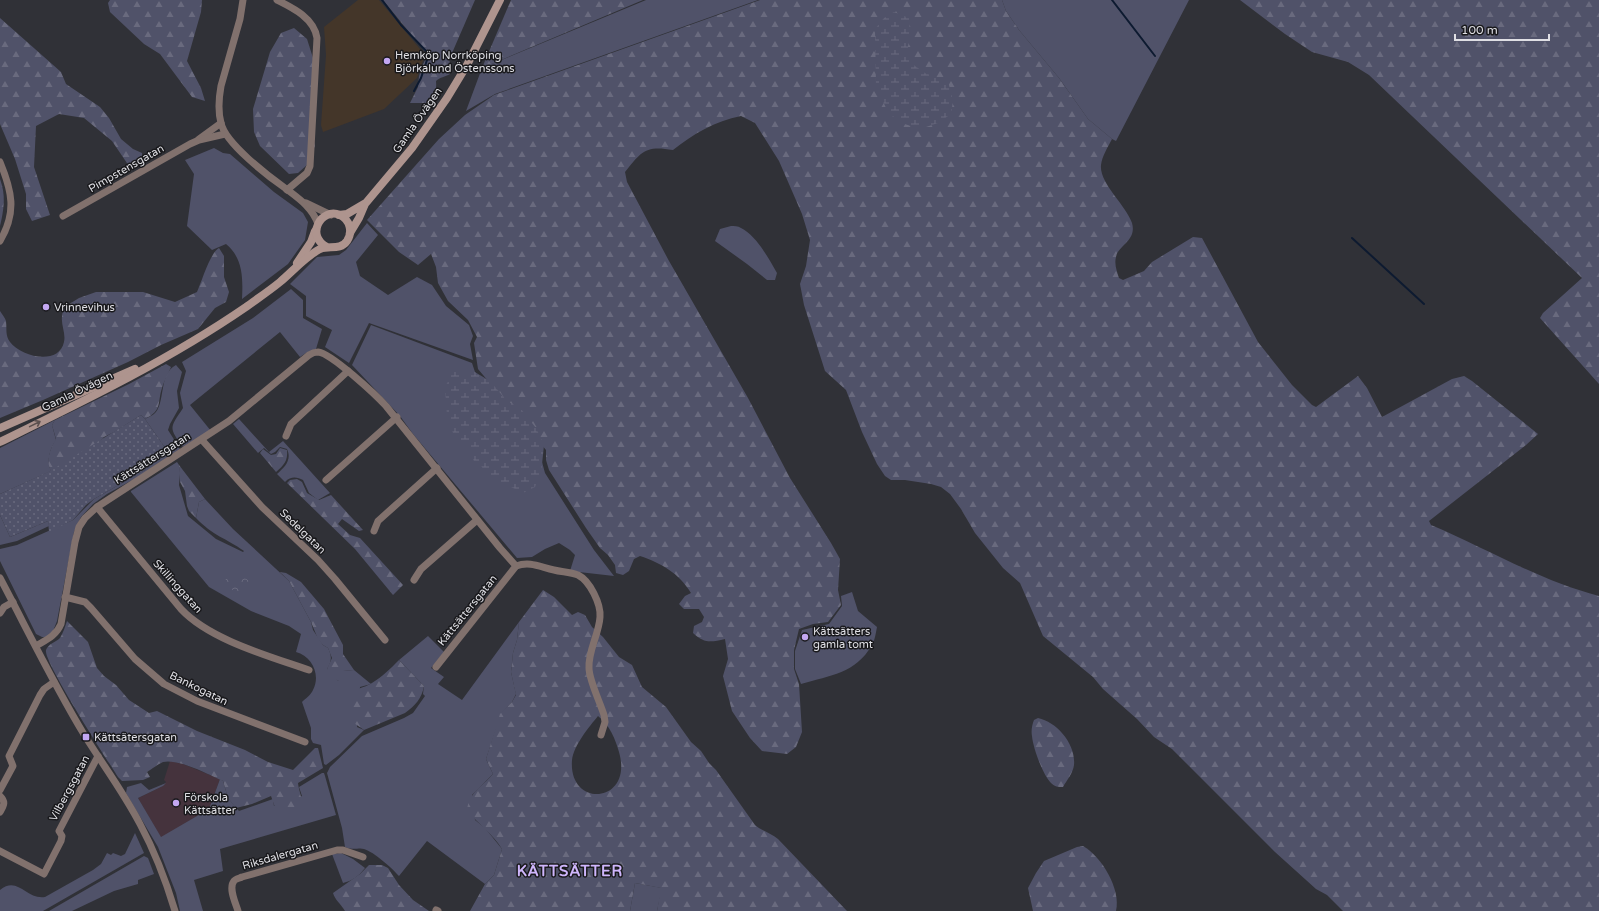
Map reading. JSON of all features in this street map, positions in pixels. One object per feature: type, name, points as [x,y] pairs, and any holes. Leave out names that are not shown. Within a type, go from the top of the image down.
[{"type":"main road","name":"Gamla Övägen","points":[[0,442],[113,386],[162,358],[218,325],[288,275],[314,253],[327,247],[336,248],[344,244],[365,204],[428,126],[467,65],[500,0]]},
{"type":"main road","name":"Gamla Övägen","points":[[288,275],[311,242],[322,218],[348,214],[365,204]]},
{"type":"main road","points":[[335,215],[343,217],[349,224],[350,232]]},
{"type":"main road","points":[[317,227],[318,239],[327,247]]},
{"type":"main road","name":"Gamla Övägen","points":[[0,428],[95,385],[162,358]]},
{"type":"street","points":[[243,0],[240,19],[221,86],[221,123],[225,134],[252,162],[303,202],[310,210],[317,227]]},
{"type":"street","points":[[277,0],[289,6],[311,22],[317,38],[310,166],[307,173],[287,190]]},
{"type":"street","name":"Pimpstensgatan","points":[[63,216],[199,140],[221,123]]},
{"type":"street","name":"Pimpstensgatan","points":[[199,140],[225,134]]},
{"type":"street","points":[[0,162],[7,181],[11,199],[11,215],[6,231],[0,241]]},
{"type":"street","points":[[303,202],[335,215]]},
{"type":"street","name":"Kättsättersgatan","points":[[36,646],[52,636],[61,624],[75,542],[79,527],[85,518],[97,507],[202,440],[238,415],[314,352],[319,352],[348,371],[369,389],[396,417],[477,520],[516,566],[436,667]]},
{"type":"street","points":[[286,436],[291,424],[348,371]]},
{"type":"street","points":[[326,480],[396,417]]},
{"type":"street","name":"Sedelgatan","points":[[202,440],[262,507],[318,560],[385,640]]},
{"type":"street","points":[[374,531],[378,521],[437,468]]},
{"type":"street","name":"Skillinggatan","points":[[97,507],[181,609],[197,623],[221,637],[309,670]]},
{"type":"street","points":[[414,580],[421,569],[477,520]]},
{"type":"street","points":[[516,566],[524,563],[535,564],[542,568],[564,571],[579,576],[589,586],[600,607],[600,617],[589,668],[604,714],[604,728],[601,735]]},
{"type":"street","name":"Vilbergsgatan","points":[[0,578],[54,682],[132,810],[153,849],[176,911]]},
{"type":"street","name":"Bankogatan","points":[[65,597],[85,602],[135,659],[164,684],[197,701],[305,742]]},
{"type":"street","points":[[0,613],[4,607],[13,602]]},
{"type":"street","points":[[0,790],[13,766],[9,756],[40,694],[54,682]]},
{"type":"street","name":"Vilbergsgatan","points":[[0,851],[44,874],[61,841],[62,836],[59,831],[98,756]]},
{"type":"street","points":[[0,796],[4,800],[4,804],[0,812]]},
{"type":"street","name":"Riksdalergatan","points":[[238,911],[232,884],[234,880],[242,876],[337,850],[343,850],[363,857]]},
{"type":"shaded area","points":[[358,0],[379,0],[425,55],[417,78],[384,109],[323,132],[321,125],[326,55],[324,27]]},
{"type":"shaded area","name":"Förskola Kättsätter","points":[[170,761],[183,764],[220,779],[209,809],[161,838],[138,798],[163,786],[166,782],[164,780]]},
{"type":"green space","points":[[110,0],[202,0],[201,12],[187,61],[201,88],[205,101],[192,97],[160,54],[144,44],[110,12],[108,3]]},
{"type":"green space","points":[[383,0],[475,0],[449,60],[452,68],[450,74],[436,81],[434,94],[427,103],[410,103],[418,87],[419,76],[427,54]]},
{"type":"green space","points":[[511,0],[643,0],[482,68]]},
{"type":"green space","points":[[646,0],[758,0],[495,94],[466,111],[482,68]]},
{"type":"green space","points":[[760,0],[1002,0],[1006,11],[1019,30],[1059,78],[1088,119],[1112,139],[1103,158],[1101,165],[1102,172],[1108,187],[1129,216],[1133,229],[1130,239],[1117,253],[1115,260],[1119,278],[1123,280],[1144,271],[1152,262],[1193,237],[1202,238],[1258,342],[1292,385],[1312,405],[1316,407],[1358,376],[1367,388],[1382,417],[1452,379],[1464,376],[1538,434],[1429,521],[1431,525],[1534,573],[1577,590],[1599,596],[1599,911],[1343,911],[1327,895],[1316,889],[1275,852],[1172,749],[1154,737],[1137,719],[1103,689],[1093,677],[1043,636],[1020,583],[1003,568],[975,533],[950,494],[941,487],[931,484],[905,480],[891,480],[885,476],[877,464],[862,432],[846,390],[825,371],[804,305],[800,284],[806,266],[810,240],[802,214],[779,161],[755,123],[741,116],[722,121],[705,129],[673,150],[650,149],[635,159],[625,172],[627,182],[669,261],[748,398],[790,478],[840,559],[838,590],[841,605],[828,622],[813,624],[799,629],[794,650],[794,669],[799,684],[802,732],[796,747],[787,754],[762,751],[750,738],[732,711],[723,676],[728,659],[725,639],[705,641],[693,633],[694,626],[702,622],[704,617],[699,609],[684,609],[679,604],[685,596],[691,593],[686,586],[669,570],[640,556],[634,559],[629,571],[623,575],[616,573],[615,565],[608,555],[600,548],[586,528],[549,470],[546,460],[546,450],[478,369],[474,343],[477,337],[468,320],[448,301],[438,283],[436,267],[431,254],[418,265],[399,252],[367,220],[439,139],[465,115],[494,95]]},
{"type":"green space","points":[[1002,0],[1189,0],[1116,141],[1088,119],[1059,78],[1019,30],[1006,11]]},
{"type":"green space","points":[[1240,0],[1599,0],[1599,384],[1540,318],[1543,313],[1582,278],[1369,75],[1348,62],[1312,52],[1285,34]]},
{"type":"green space","points":[[894,12],[909,18],[910,33],[908,47],[911,63],[925,73],[948,81],[953,101],[951,114],[938,123],[926,127],[911,126],[898,122],[886,108],[876,86],[875,29],[884,18]]},
{"type":"green space","points":[[0,18],[61,72],[66,84],[100,107],[109,118],[121,139],[133,149],[142,153],[142,163],[131,169],[112,141],[84,118],[59,114],[36,126],[34,167],[50,215],[32,221],[26,209],[26,194],[15,159],[0,124]]},
{"type":"green space","points":[[294,28],[307,39],[313,58],[311,127],[315,146],[307,165],[298,173],[289,174],[260,146],[254,132],[253,109],[270,52],[281,33]]},
{"type":"green space","points":[[214,148],[223,153],[230,154],[274,192],[303,213],[308,222],[305,240],[288,264],[242,299],[241,269],[232,250],[226,244],[212,250],[187,226],[194,174],[185,160]]},
{"type":"green space","points":[[0,179],[4,202],[0,226]]},
{"type":"green space","points":[[367,223],[378,235],[356,262],[360,276],[388,295],[417,277],[432,285],[446,306],[469,325],[473,336],[470,344],[473,360],[369,323],[349,363],[325,347],[332,330],[306,316],[306,296],[290,284],[317,257],[339,255],[346,250]]},
{"type":"green space","points":[[737,226],[747,231],[757,242],[777,273],[775,280],[767,280],[715,241],[720,229]]},
{"type":"green space","points":[[219,248],[224,256],[224,277],[229,292],[226,302],[215,308],[198,329],[161,345],[128,362],[0,418],[0,311],[6,321],[8,339],[15,347],[22,352],[31,355],[48,357],[61,350],[64,342],[62,320],[63,308],[79,298],[96,292],[143,292],[175,302],[197,292],[212,255]]},
{"type":"green space","points":[[291,289],[303,300],[303,318],[322,329],[316,349],[300,357],[280,332],[190,405],[211,431],[183,447],[172,428],[175,420],[183,408],[180,393],[186,371],[182,362],[253,318]]},
{"type":"green space","points":[[371,325],[472,363],[475,372],[496,395],[539,451],[545,473],[594,550],[614,576],[570,571],[575,555],[559,543],[532,557],[517,558],[413,434],[400,416],[352,365]]},
{"type":"green space","points":[[166,364],[171,367],[163,385],[157,409],[151,416],[145,419],[141,415],[104,437],[97,444],[51,472],[49,468],[49,459],[50,452],[56,439],[52,425],[55,420]]},
{"type":"green space","points":[[176,365],[182,372],[177,391],[179,408],[168,430],[180,449],[136,478],[107,494],[93,504],[81,517],[74,532],[57,621],[53,631],[47,637],[42,637],[36,634],[0,561],[0,549],[17,545],[73,520],[94,499],[145,470],[168,452],[145,419],[153,415],[158,409],[164,382],[170,369]]},
{"type":"green space","points":[[454,370],[473,371],[490,381],[507,401],[521,409],[536,428],[544,445],[541,474],[535,487],[523,493],[485,472],[480,464],[474,461],[466,445],[453,433],[447,416],[445,387]]},
{"type":"green space","points":[[141,415],[168,452],[145,470],[94,499],[86,505],[73,520],[49,532],[48,521],[10,537],[0,515],[0,494],[50,471]]},
{"type":"green space","points":[[239,419],[269,452],[283,441],[330,493],[318,500],[309,493],[303,480],[294,478],[285,482],[277,474],[287,463],[289,457],[287,449],[280,447],[271,454],[264,448],[258,453],[233,424]]},
{"type":"green space","points":[[55,420],[52,425],[56,440],[50,451],[49,459],[51,471],[0,494],[0,448]]},
{"type":"green space","points":[[280,448],[287,450],[287,457],[283,465],[276,472],[260,453],[263,449],[271,455],[276,454]]},
{"type":"green space","points":[[177,462],[180,473],[179,485],[188,516],[216,539],[243,552],[244,551],[214,533],[196,518],[199,502],[205,499],[233,529],[289,581],[311,622],[313,630],[323,645],[328,648],[331,661],[327,669],[338,681],[342,671],[354,670],[371,684],[360,687],[357,727],[364,730],[339,755],[326,765],[324,764],[321,745],[313,743],[311,739],[311,728],[302,702],[312,692],[316,678],[314,667],[311,662],[302,654],[296,652],[301,634],[289,626],[251,611],[209,587],[131,492]]},
{"type":"green space","points":[[179,465],[205,499],[199,502],[196,518],[189,511],[187,506],[185,491],[180,482]]},
{"type":"green space","points":[[297,479],[302,482],[307,493],[319,500],[331,495],[363,530],[359,531],[342,519],[338,524],[350,535],[360,538],[403,585],[393,595],[355,549],[287,483],[290,480]]},
{"type":"green space","points":[[0,515],[10,537],[48,521],[49,526],[17,541],[0,545]]},
{"type":"green space","points":[[280,572],[286,573],[301,582],[324,609],[343,645],[343,654],[354,670],[343,671],[341,678],[338,681],[328,674],[327,669],[332,658],[328,648],[318,639],[311,622],[289,581]]},
{"type":"green space","points":[[233,575],[243,577],[248,580],[249,586],[247,590],[242,592],[224,588],[223,584],[226,579]]},
{"type":"green space","points":[[543,590],[554,597],[572,615],[578,612],[585,615],[592,627],[603,637],[619,657],[632,665],[642,687],[666,707],[691,742],[701,751],[716,770],[755,825],[778,839],[847,911],[657,911],[661,888],[635,883],[630,911],[470,911],[485,884],[494,875],[502,849],[467,810],[473,794],[493,774],[486,759],[500,714],[512,702],[516,695],[511,672],[519,622]],"holes":[[[598,716],[612,732],[616,742],[621,769],[617,782],[610,790],[600,794],[589,793],[580,787],[573,776],[573,754],[586,731]]]},
{"type":"green space","points":[[852,592],[858,611],[877,627],[872,645],[865,655],[850,668],[801,684],[795,669],[795,651],[802,630],[829,624],[842,606],[841,596]]},
{"type":"green space","points":[[67,621],[88,642],[97,668],[104,676],[116,685],[129,700],[149,713],[157,711],[197,731],[245,750],[268,762],[293,770],[315,748],[318,748],[323,768],[298,783],[301,804],[289,809],[276,810],[271,796],[252,804],[236,808],[228,798],[223,781],[185,765],[169,761],[161,763],[147,772],[150,777],[143,780],[122,781],[77,712],[48,658],[47,648],[60,638]]},
{"type":"green space","points":[[519,622],[511,672],[516,694],[512,702],[501,714],[486,759],[493,774],[472,795],[475,820],[485,828],[502,849],[494,875],[485,884],[427,841],[399,876],[373,853],[362,849],[351,849],[345,847],[342,828],[327,773],[330,767],[362,736],[413,713],[425,696],[423,694],[424,686],[399,660],[428,636],[444,652],[431,668],[444,677],[438,684],[462,700]]},
{"type":"green space","points":[[399,660],[424,686],[420,698],[412,708],[405,713],[364,730],[351,721],[348,701],[354,692],[376,681]]},
{"type":"green space","points":[[1038,718],[1045,720],[1058,729],[1064,735],[1072,749],[1074,765],[1071,774],[1063,787],[1051,783],[1036,754],[1032,726],[1034,720]]},
{"type":"green space","points":[[324,773],[325,776],[336,815],[220,849],[223,871],[194,880],[203,911],[180,911],[176,893],[158,847],[126,793],[127,787],[141,783],[149,790],[166,783],[163,786],[138,798],[161,837],[209,809],[220,779],[223,781],[228,798],[239,811],[273,799],[274,806],[302,796],[299,787]]},
{"type":"green space","points":[[135,833],[144,853],[43,911],[0,911],[0,890],[6,886],[17,886],[32,895],[45,897],[93,870],[101,864],[107,853],[111,855],[113,853],[121,856],[125,854]]},
{"type":"green space","points":[[1083,846],[1097,858],[1108,874],[1116,893],[1116,911],[1033,911],[1028,888],[1044,861],[1077,847]]},
{"type":"green space","points":[[341,853],[353,859],[365,868],[355,878],[343,883],[332,854]]},
{"type":"green space","points":[[144,856],[148,858],[154,874],[138,880],[138,884],[114,891],[72,911],[49,911]]},
{"type":"green space","points":[[369,865],[382,865],[388,868],[399,885],[413,900],[429,911],[345,911],[333,893],[360,874]]},
{"type":"green space","points":[[635,883],[662,888],[657,911],[630,911]]},
{"type":"waterway","points":[[382,0],[401,25],[429,54],[421,78],[414,91]]},
{"type":"waterway","points":[[1112,0],[1155,56]]},
{"type":"waterway","points":[[1352,238],[1424,304]]},
{"type":"place","name":"Hemköp Norrköping Björkalund Östenssons","points":[[387,61]]},
{"type":"place","name":"Vrinnevihus","points":[[46,307]]},
{"type":"place","name":"Kättsätters gamla tomt","points":[[805,637]]},
{"type":"place","name":"Kättsätersgatan","points":[[86,737]]},
{"type":"place","name":"Förskola Kättsätter","points":[[176,803]]},
{"type":"district","name":"KÄTTSÄTTER","points":[[570,871]]}]
